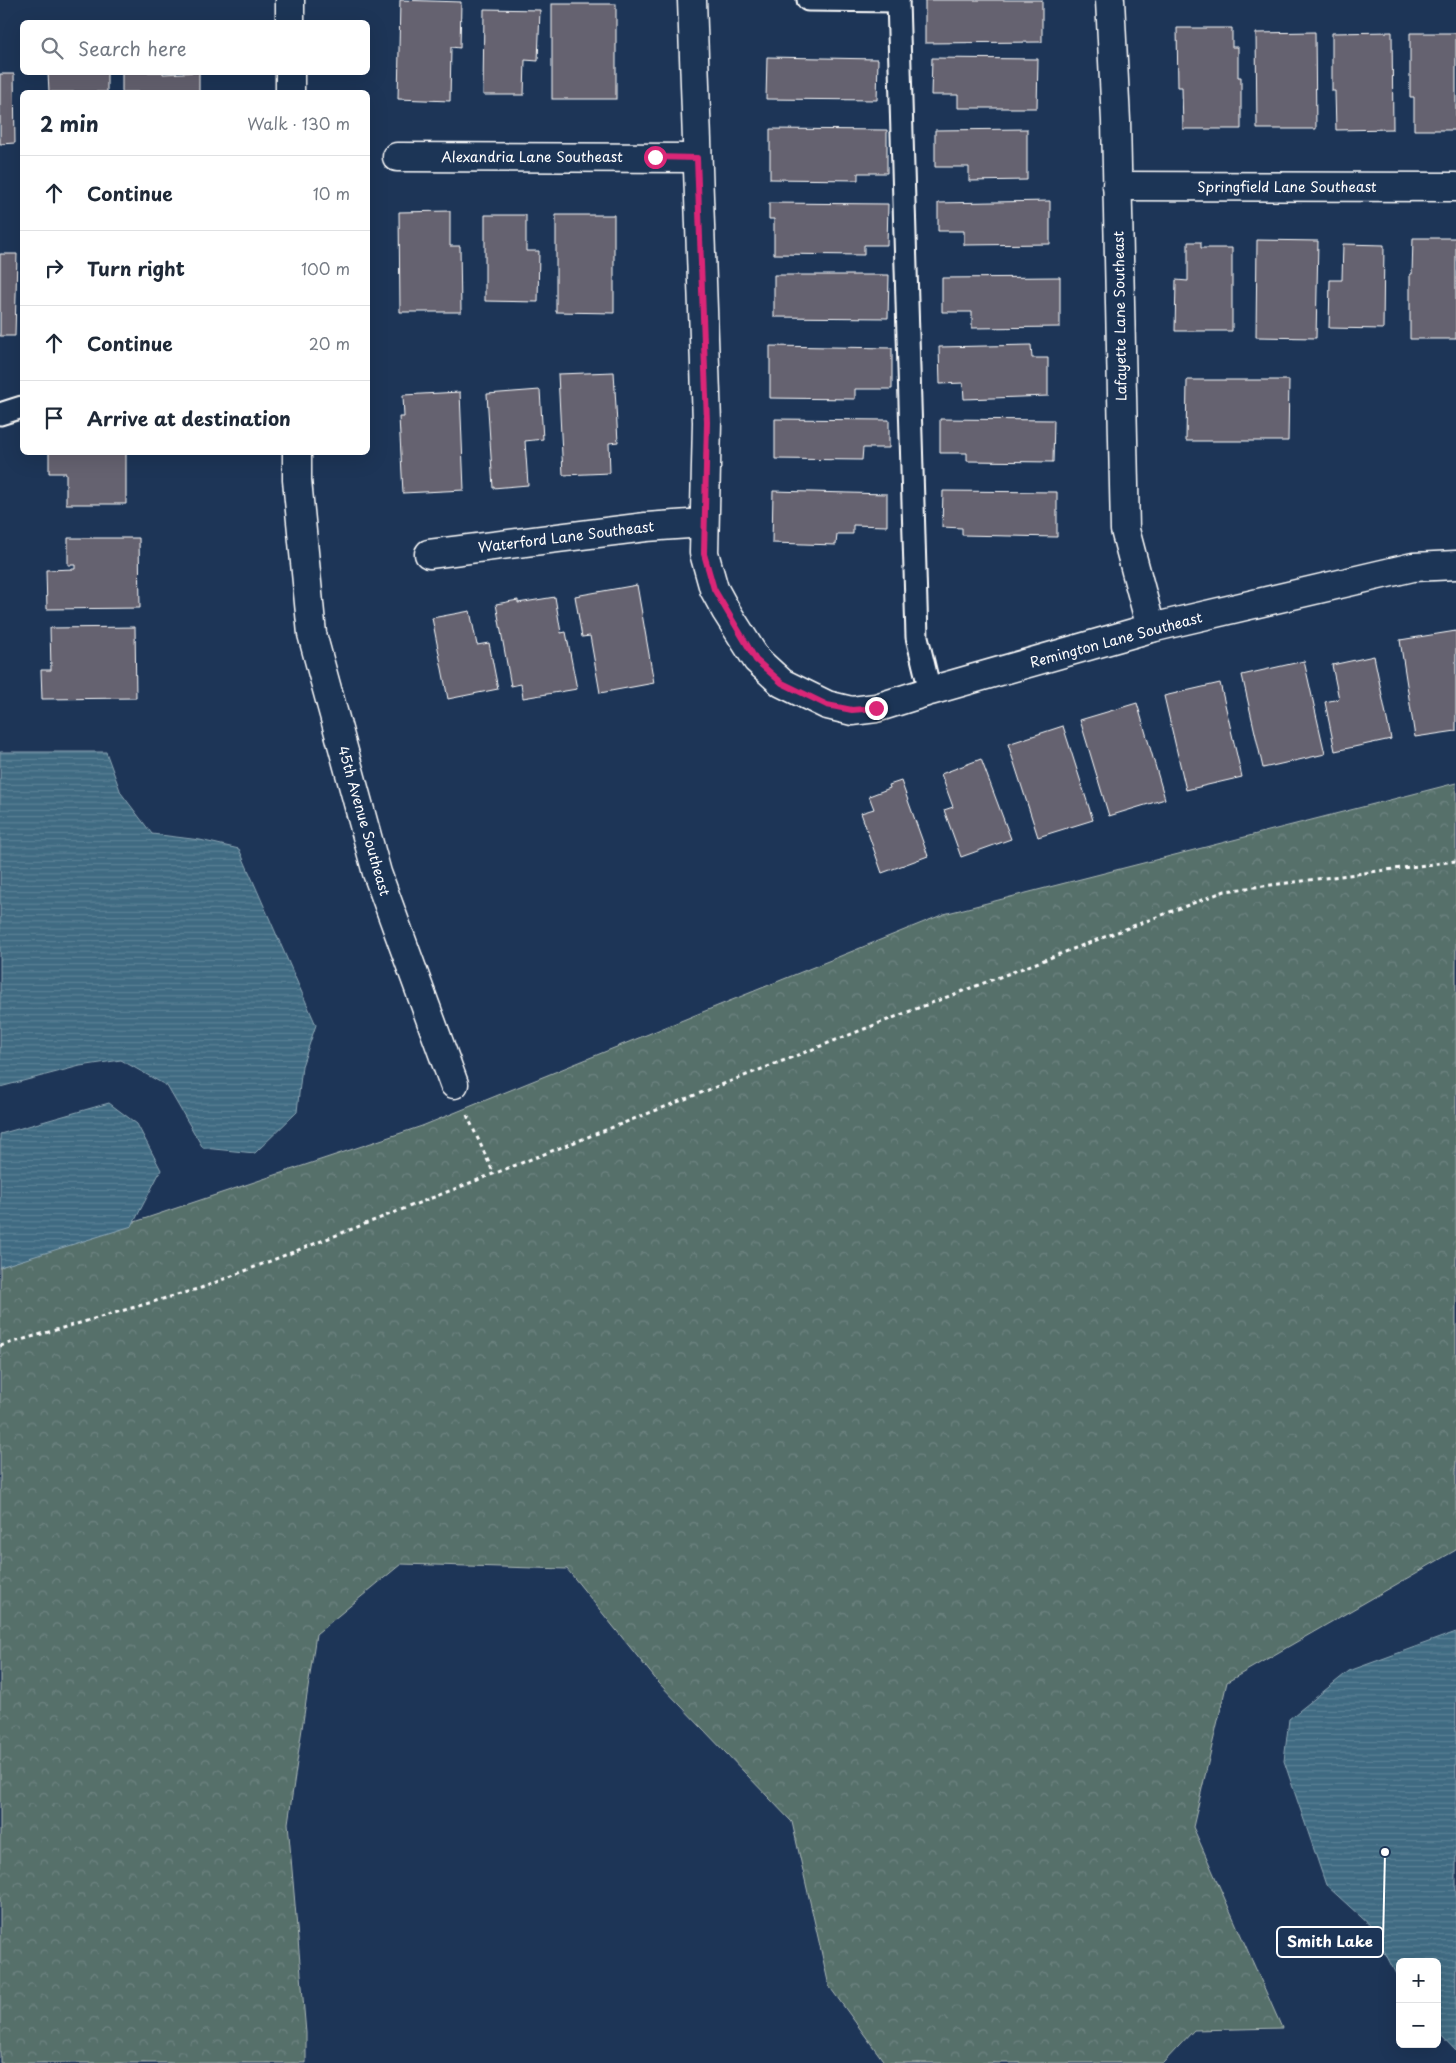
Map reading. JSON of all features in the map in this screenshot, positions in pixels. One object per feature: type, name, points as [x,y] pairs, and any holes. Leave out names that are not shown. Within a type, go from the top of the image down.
[{"type":"street","points":[[290,0],[290,20]]},
{"type":"street","name":"Remington Lane Southeast","points":[[692,0],[707,422],[704,554],[714,589],[756,660],[782,683],[827,705],[852,710],[876,708],[1151,628],[1413,567],[1456,565]]},
{"type":"street","name":"Lafayette Lane Southeast","points":[[1110,0],[1116,121],[1125,530],[1151,628]]},
{"type":"street","points":[[290,75],[290,90]]},
{"type":"street","name":"Alexandria Lane Southeast","points":[[397,157],[697,158]]},
{"type":"street","name":"Springfield Lane Southeast","points":[[1117,186],[1456,187]]},
{"type":"street","name":"45th Avenue Southeast","points":[[296,455],[312,634],[377,873],[454,1084]]},
{"type":"street","name":"Waterford Lane Southeast","points":[[429,554],[646,527],[704,523]]},
{"type":"lane","points":[[808,0],[898,1],[917,637],[930,691]]},
{"type":"lane","points":[[0,414],[20,408]]},
{"type":"path","points":[[0,1346],[201,1288],[1225,891],[1456,861]]},
{"type":"path","points":[[454,1084],[494,1174]]},
{"type":"green space","points":[[1456,783],[1456,1550],[1227,1682],[1193,1827],[1282,2028],[1194,2030],[1163,2063],[885,2063],[829,1986],[792,1822],[658,1682],[567,1569],[401,1564],[316,1634],[288,1823],[306,2033],[306,2063],[0,2063],[0,1267],[422,1126],[944,914]]},
{"type":"water","points":[[0,752],[106,752],[121,793],[152,834],[200,840],[239,849],[316,1025],[302,1066],[297,1112],[255,1153],[203,1148],[167,1086],[121,1060],[80,1066],[0,1087]]},
{"type":"water","points":[[109,1103],[137,1124],[161,1170],[132,1226],[0,1267],[0,1134]]},
{"type":"water","points":[[1456,1632],[1456,2051],[1441,2035],[1441,1958],[1396,1958],[1396,1974],[1372,1927],[1326,1885],[1284,1761],[1289,1719],[1349,1671]]},
{"type":"building","points":[[400,0],[461,2],[460,48],[451,47],[450,101],[398,99]]},
{"type":"building","points":[[925,0],[1042,0],[1042,42],[925,43]]},
{"type":"building","points":[[552,4],[616,4],[616,99],[552,99]]},
{"type":"building","points":[[484,9],[540,10],[538,61],[525,60],[524,95],[483,95]]},
{"type":"building","points":[[1177,28],[1232,28],[1232,47],[1238,47],[1238,77],[1241,77],[1241,129],[1183,129],[1182,87],[1178,87]]},
{"type":"building","points":[[1315,32],[1316,129],[1257,129],[1256,33]]},
{"type":"building","points":[[1392,32],[1393,129],[1336,130],[1335,91],[1332,91],[1332,33]]},
{"type":"building","points":[[1410,33],[1456,33],[1456,130],[1414,130],[1414,97],[1410,97]]},
{"type":"building","points":[[767,57],[878,59],[877,100],[766,99]]},
{"type":"building","points":[[932,58],[1038,59],[1037,108],[958,108],[958,95],[931,95]]},
{"type":"building","points":[[0,74],[14,74],[15,143],[0,144]]},
{"type":"building","points":[[48,75],[107,75],[107,90],[49,90]]},
{"type":"building","points":[[122,75],[199,75],[199,90],[122,90]]},
{"type":"building","points":[[770,129],[887,130],[887,173],[858,173],[858,180],[770,179]]},
{"type":"building","points":[[1027,129],[1027,180],[969,181],[969,167],[935,167],[935,130]]},
{"type":"building","points":[[1050,201],[1050,244],[964,245],[964,231],[938,231],[938,203]]},
{"type":"building","points":[[769,203],[888,204],[887,245],[864,245],[864,255],[774,254],[774,219],[769,219]]},
{"type":"building","points":[[450,211],[450,246],[460,246],[461,312],[400,312],[399,212]]},
{"type":"building","points":[[485,215],[526,215],[526,251],[539,251],[538,302],[485,301]]},
{"type":"building","points":[[556,215],[614,215],[614,313],[556,312]]},
{"type":"building","points":[[1413,238],[1456,238],[1456,339],[1410,339],[1410,274],[1412,274]]},
{"type":"building","points":[[1257,240],[1318,241],[1316,338],[1256,337]]},
{"type":"building","points":[[1188,242],[1201,242],[1201,248],[1232,248],[1232,331],[1175,331],[1176,280],[1188,281]]},
{"type":"building","points":[[1343,244],[1384,245],[1383,329],[1329,328],[1330,280],[1342,280]]},
{"type":"building","points":[[0,254],[17,254],[15,336],[0,336]]},
{"type":"building","points":[[774,275],[889,275],[888,318],[774,317]]},
{"type":"building","points":[[1060,277],[1060,327],[972,328],[972,312],[942,312],[942,278]]},
{"type":"building","points":[[1031,345],[1032,358],[1048,358],[1048,396],[964,399],[963,383],[940,384],[939,347]]},
{"type":"building","points":[[770,346],[892,348],[892,389],[855,389],[855,399],[770,398]]},
{"type":"building","points":[[614,372],[618,442],[609,443],[610,473],[563,475],[558,374]]},
{"type":"building","points":[[1187,380],[1289,380],[1288,441],[1186,441]]},
{"type":"building","points":[[540,390],[543,439],[525,441],[528,485],[493,488],[487,394]]},
{"type":"building","points":[[460,392],[464,490],[403,493],[399,417],[404,417],[403,395]]},
{"type":"building","points":[[775,419],[889,420],[889,448],[863,448],[862,460],[775,459]]},
{"type":"building","points":[[940,419],[1054,420],[1053,462],[967,461],[967,453],[940,453]]},
{"type":"building","points":[[49,455],[126,455],[126,504],[66,504],[66,473],[49,473]]},
{"type":"building","points":[[773,491],[887,494],[887,526],[853,525],[853,534],[837,534],[836,545],[772,543]]},
{"type":"building","points":[[943,491],[1057,492],[1057,537],[962,535],[962,528],[942,527]]},
{"type":"building","points":[[68,538],[139,538],[140,608],[47,609],[46,570],[75,569],[75,565],[68,565]]},
{"type":"building","points":[[637,585],[654,683],[600,693],[590,636],[582,637],[575,596]]},
{"type":"building","points":[[555,597],[561,633],[566,632],[577,689],[523,698],[521,684],[511,686],[496,604],[518,600],[518,603]]},
{"type":"building","points":[[470,611],[477,645],[489,643],[498,689],[448,699],[432,618]]},
{"type":"building","points":[[135,627],[136,698],[42,699],[41,670],[51,670],[50,628]]},
{"type":"building","points":[[1456,631],[1456,731],[1415,737],[1400,640]]},
{"type":"building","points":[[1374,656],[1391,739],[1335,751],[1325,702],[1339,699],[1332,665]]},
{"type":"building","points":[[1304,661],[1325,754],[1263,768],[1242,675]]},
{"type":"building","points":[[1220,683],[1242,777],[1186,790],[1164,696]]},
{"type":"building","points":[[1137,703],[1165,799],[1109,816],[1080,720]]},
{"type":"building","points":[[1063,726],[1093,820],[1038,837],[1008,744]]},
{"type":"building","points":[[981,759],[1011,839],[961,857],[944,810],[953,807],[941,774]]},
{"type":"building","points":[[901,781],[928,856],[882,873],[861,813],[874,809],[869,796],[890,788],[889,785]]},
{"type":"place","name":"Smith Lake","points":[[1385,1852]]},
{"type":"route","points":[[655,157],[697,158],[701,216],[707,422],[704,554],[714,589],[756,660],[782,683],[827,705],[852,710],[876,708]]}]
